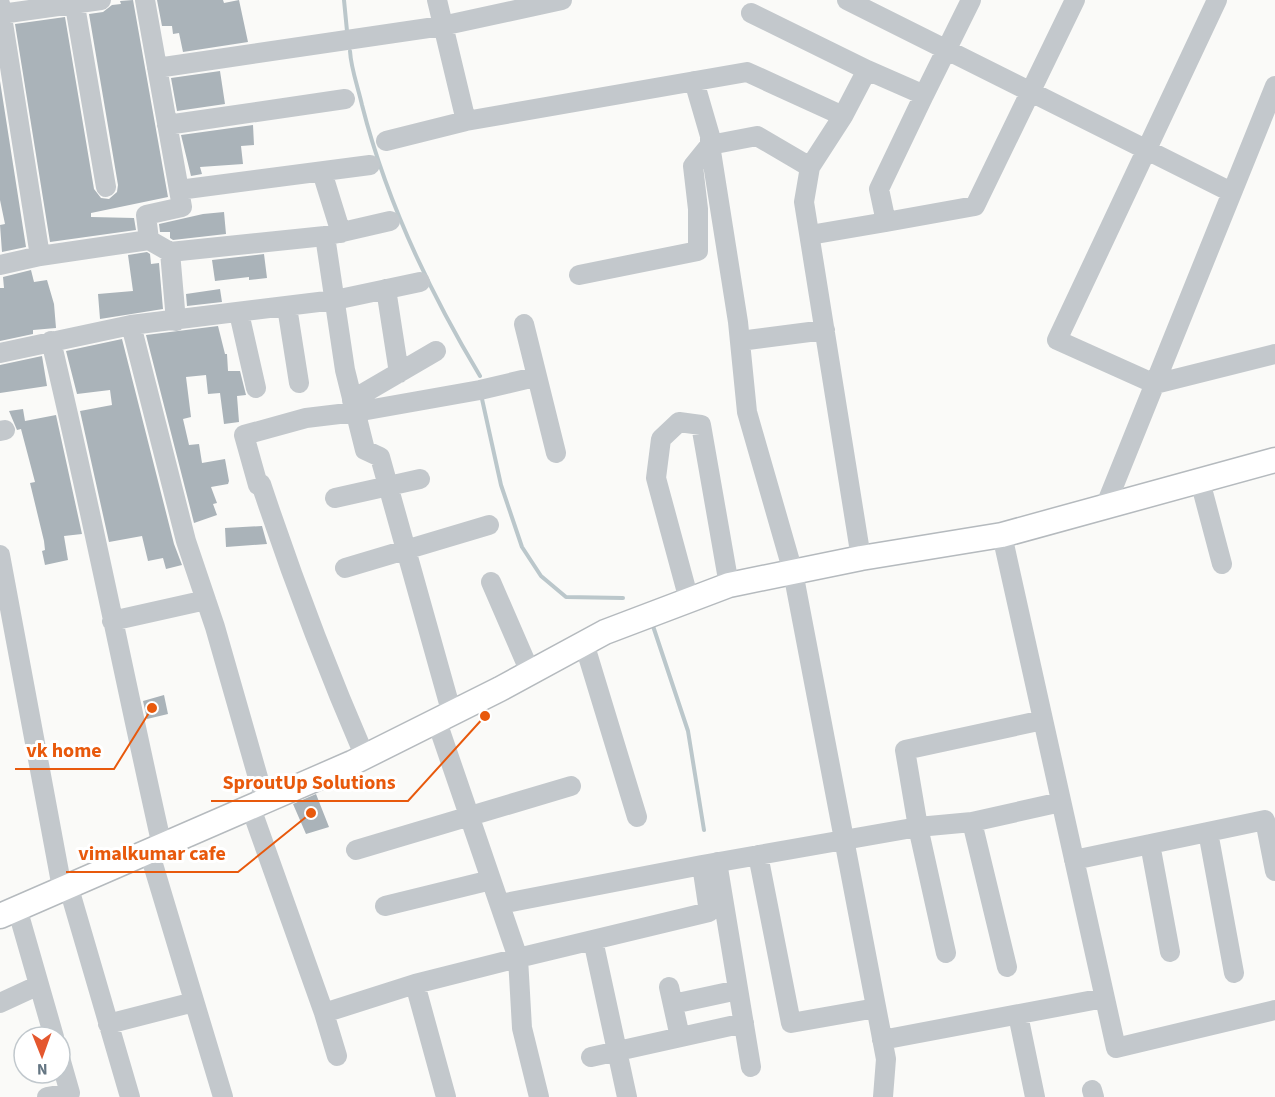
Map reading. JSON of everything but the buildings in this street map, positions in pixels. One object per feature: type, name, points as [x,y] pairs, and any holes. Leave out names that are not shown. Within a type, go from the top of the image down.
[{"type":"main road","points":[[8,912],[365,757],[445,718],[584,643],[729,585],[861,558],[1002,535],[1275,460]]},
{"type":"street","points":[[40,256],[1,9],[101,0]]},
{"type":"street","points":[[145,0],[182,207],[146,215],[149,240]]},
{"type":"street","points":[[437,0],[466,122]]},
{"type":"street","points":[[157,68],[442,26],[562,0]]},
{"type":"street","points":[[847,0],[1231,192]]},
{"type":"street","points":[[886,222],[879,189],[971,0]]},
{"type":"street","points":[[810,236],[975,206],[1076,0]]},
{"type":"street","points":[[1217,0],[1057,340],[1155,384],[1275,354]]},
{"type":"street","points":[[74,2],[106,187]]},
{"type":"street","points":[[751,13],[867,70],[924,95]]},
{"type":"street","points":[[861,558],[804,202],[810,167],[843,116],[867,70]]},
{"type":"street","points":[[386,141],[466,122],[747,72],[843,116]]},
{"type":"street","points":[[694,81],[710,136],[740,341],[747,412],[793,572],[886,1059],[883,1097]]},
{"type":"street","points":[[1105,507],[1275,86]]},
{"type":"street","points":[[167,125],[345,99]]},
{"type":"street","points":[[1254,138],[1275,126]]},
{"type":"street","points":[[579,275],[698,251],[699,208],[693,166],[710,145],[757,136],[810,167]]},
{"type":"street","points":[[179,190],[370,165]]},
{"type":"street","points":[[322,172],[333,234],[335,300],[354,406],[365,450],[380,457],[406,550],[470,816],[518,958],[522,1028],[539,1097]]},
{"type":"street","points":[[0,265],[40,256],[149,240],[170,252],[333,234],[390,221]]},
{"type":"street","points":[[170,252],[176,321]]},
{"type":"street","points":[[0,353],[132,325],[239,314],[335,300],[420,282]]},
{"type":"street","points":[[386,289],[399,373]]},
{"type":"street","points":[[287,307],[299,384]]},
{"type":"street","points":[[239,314],[256,388]]},
{"type":"street","points":[[524,324],[535,376],[556,453]]},
{"type":"street","points":[[132,325],[183,530],[206,600],[258,805],[336,1056]]},
{"type":"street","points":[[740,341],[825,330]]},
{"type":"street","points":[[51,341],[84,477],[155,848],[195,1002],[223,1097]]},
{"type":"street","points":[[354,406],[399,373],[436,351]]},
{"type":"street","points":[[365,757],[328,672],[290,572],[261,484],[258,484],[244,435],[354,406],[480,390],[535,376]]},
{"type":"street","points":[[689,600],[656,478],[662,439],[679,422],[701,425],[729,585]]},
{"type":"street","points":[[334,498],[420,479]]},
{"type":"street","points":[[1200,481],[1222,564]]},
{"type":"street","points":[[345,568],[489,525]]},
{"type":"street","points":[[1002,535],[1116,1048],[1275,1010]]},
{"type":"street","points":[[0,555],[65,886],[130,1097]]},
{"type":"street","points":[[491,582],[530,672]]},
{"type":"street","points":[[112,621],[206,600]]},
{"type":"street","points":[[584,643],[637,817]]},
{"type":"street","points":[[946,953],[918,827],[905,750],[1043,720]]},
{"type":"street","points":[[357,850],[571,786]]},
{"type":"street","points":[[500,904],[843,839],[918,827],[972,822],[1061,802]]},
{"type":"street","points":[[1074,860],[1270,819],[1275,871]]},
{"type":"street","points":[[972,822],[1007,967]]},
{"type":"street","points":[[1208,832],[1234,973]]},
{"type":"street","points":[[1150,844],[1170,951]]},
{"type":"street","points":[[758,855],[791,1023],[876,1008]]},
{"type":"street","points":[[324,1013],[415,984],[709,912],[709,864]]},
{"type":"street","points":[[709,864],[738,990],[751,1067]]},
{"type":"street","points":[[385,906],[491,880]]},
{"type":"street","points":[[8,912],[39,985],[51,1025]]},
{"type":"street","points":[[593,940],[627,1097]]},
{"type":"street","points":[[415,984],[446,1097]]},
{"type":"street","points":[[0,1003],[39,985]]},
{"type":"street","points":[[680,1037],[671,996],[738,990]]},
{"type":"street","points":[[882,1040],[1104,998]]},
{"type":"street","points":[[108,1024],[195,1002]]},
{"type":"street","points":[[1018,1015],[1035,1097]]},
{"type":"street","points":[[591,1057],[744,1023]]},
{"type":"street","points":[[47,1097],[71,1095]]},
{"type":"waterway","points":[[344,0],[347,31]]},
{"type":"waterway","points":[[350,51],[353,71],[372,140],[396,210],[443,311],[480,376]]},
{"type":"waterway","points":[[482,399],[501,485],[522,547],[541,576],[566,597],[623,598]]},
{"type":"waterway","points":[[653,626],[688,731],[704,830]]},
{"type":"place","name":"vk home","points":[[152,708]]},
{"type":"place","name":"SproutUp Solutions","points":[[485,716]]},
{"type":"place","name":"vimalkumar cafe","points":[[311,813]]}]
